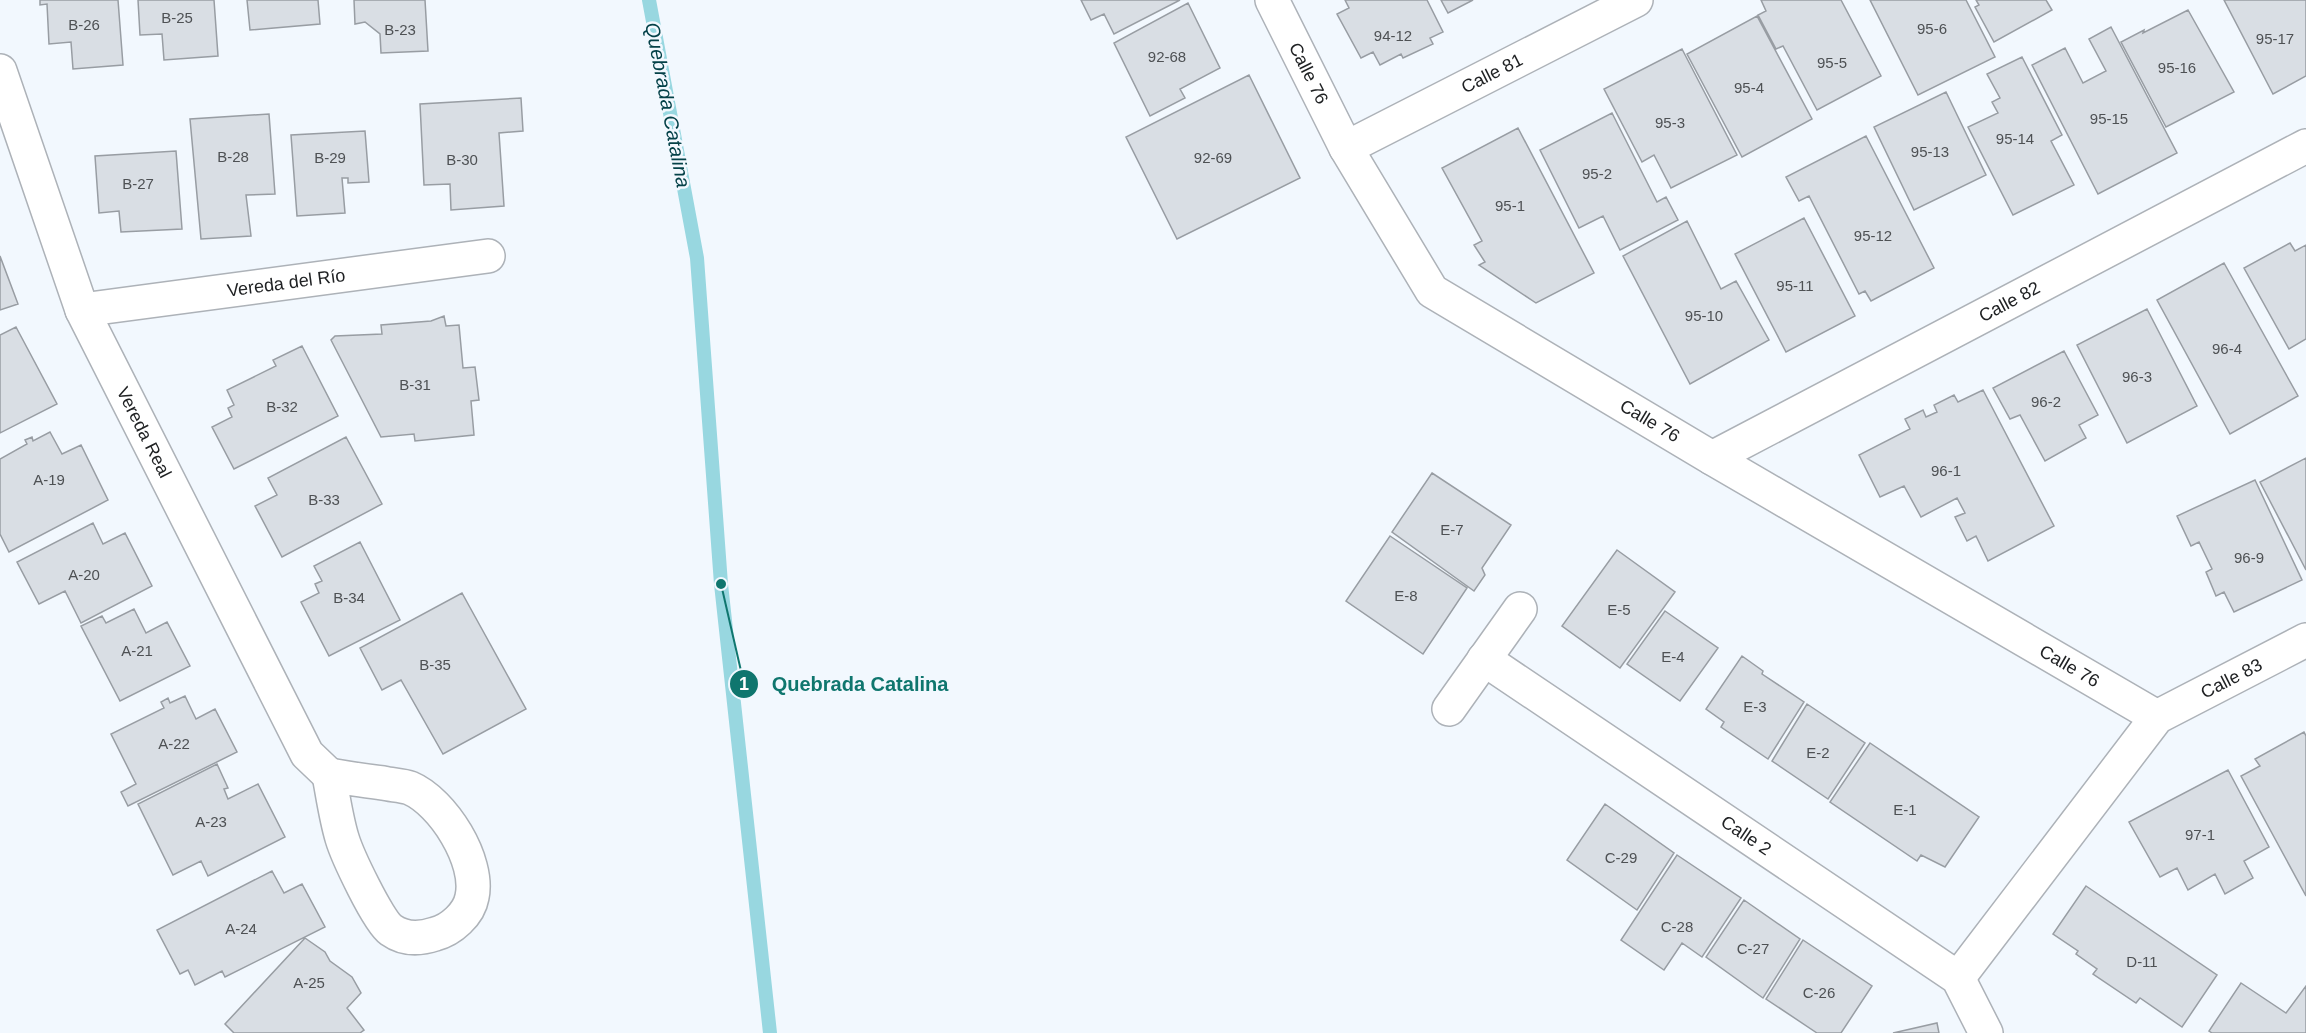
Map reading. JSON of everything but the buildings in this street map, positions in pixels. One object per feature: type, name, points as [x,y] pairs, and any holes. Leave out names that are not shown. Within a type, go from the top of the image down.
[{"type":"street","name":"Calle 76","points":[[1272,0],[1346,148],[1432,291],[1712,458],[2157,717]]},
{"type":"street","name":"Calle 81","points":[[1346,148],[1636,0]]},
{"type":"street","name":"Vereda Real","points":[[0,71],[82,310],[307,754],[328,775]]},
{"type":"street","name":"Calle 82","points":[[1712,458],[2306,146]]},
{"type":"street","name":"Vereda del Río","points":[[82,310],[488,256]]},
{"type":"street","points":[[1449,709],[1520,609]]},
{"type":"street","name":"Calle 83","points":[[2157,717],[2306,640]]},
{"type":"street","name":"Calle 2","points":[[1484,659],[1958,978],[1986,1033]]},
{"type":"street","points":[[1958,978],[2157,717]]},
{"type":"street","points":[[328,775],[408,787],[431,801],[442,813],[462,846],[472,875],[472,898],[461,918],[442,932],[422,938],[408,937],[392,930],[379,917],[342,840],[328,775]]},
{"type":"waterway","name":"Quebrada Catalina","points":[[649,0],[697,258],[721,584],[770,1033]]},
{"type":"place","name":"Quebrada Catalina","points":[[721,584]]}]
